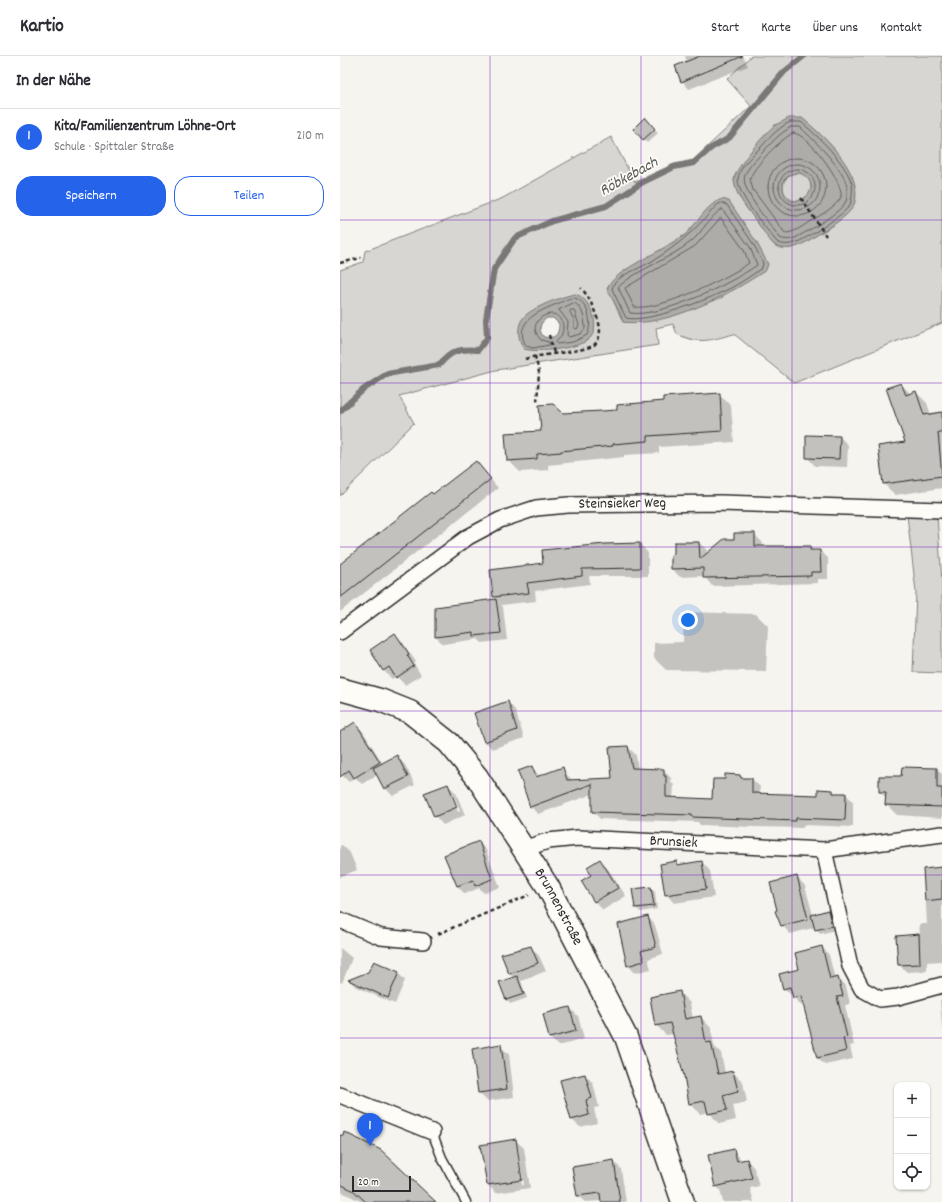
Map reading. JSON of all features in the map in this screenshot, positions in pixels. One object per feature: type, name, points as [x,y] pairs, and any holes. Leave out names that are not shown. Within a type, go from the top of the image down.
[{"type":"street","name":"Steinsieker Weg","points":[[340,632],[468,537],[500,520],[536,508],[568,505],[720,503],[942,510]]},
{"type":"street","name":"Brunnenstraße","points":[[340,689],[380,700],[410,712],[449,743],[477,777],[548,887],[626,1037],[683,1202]]},
{"type":"street","name":"Brunsiek","points":[[524,849],[548,841],[578,838],[824,850],[942,834]]},
{"type":"street","points":[[824,850],[850,966],[862,989],[880,999],[898,997],[942,985]]},
{"type":"street","points":[[340,920],[381,938],[423,941]]},
{"type":"street","points":[[340,1095],[432,1132]]},
{"type":"lane","points":[[432,1132],[442,1158],[466,1202]]},
{"type":"path","points":[[801,199],[826,236]]},
{"type":"path","points":[[340,263],[361,258]]},
{"type":"path","points":[[525,359],[535,356],[588,348],[598,340],[600,334],[599,323],[590,298],[581,288]]},
{"type":"path","points":[[550,337],[554,353]]},
{"type":"path","points":[[535,356],[540,376],[537,388],[537,402]]},
{"type":"path","points":[[423,941],[548,887]]},
{"type":"shaded area","points":[[751,56],[942,56],[942,323],[794,383],[734,334],[705,340],[692,339],[677,334],[673,324],[656,328],[658,345],[496,370],[399,396],[414,423],[340,496],[340,270],[363,262],[365,251],[503,198],[611,137],[635,182],[674,164],[693,160],[751,106],[727,79]],"holes":[[[802,118],[836,151],[834,225],[798,246],[790,248],[775,246],[739,197],[734,180],[774,126]],[[715,202],[723,297],[661,317],[649,320],[623,322],[613,300],[625,270],[638,264],[686,234]],[[567,296],[591,310],[594,332],[521,345],[525,316]]]},
{"type":"shaded area","points":[[797,173],[807,177],[811,187],[807,197],[797,201],[787,197],[783,187],[787,177]]},
{"type":"shaded area","points":[[907,515],[937,517],[942,580],[942,673],[913,672],[916,592]]},
{"type":"water","points":[[789,118],[802,118],[831,145],[849,170],[854,182],[856,195],[853,207],[843,218],[802,244],[787,249],[777,247],[768,239],[740,198],[734,180],[739,168],[765,135],[775,125]],"holes":[[[798,172],[808,179],[811,186],[809,193],[803,199],[796,201],[789,200],[784,193],[783,181],[789,175]]]},
{"type":"water","points":[[722,199],[729,201],[757,243],[768,264],[766,270],[717,299],[678,315],[659,320],[623,322],[620,313],[607,289],[611,283],[617,276],[635,264],[684,236],[707,209]]},
{"type":"water","points":[[575,294],[580,296],[589,305],[595,325],[594,332],[591,337],[579,344],[559,349],[524,349],[519,337],[521,320],[540,306]],"holes":[[[547,318],[553,318],[559,324],[558,331],[554,337],[544,337],[540,330],[542,322]]]},
{"type":"building","points":[[700,56],[743,56],[681,82],[675,66]]},
{"type":"building","points":[[645,117],[655,129],[643,140],[633,129]]},
{"type":"building","points":[[901,383],[906,395],[916,391],[924,415],[942,412],[942,432],[938,432],[942,476],[883,484],[878,446],[905,442],[886,388]]},
{"type":"building","points":[[720,393],[722,431],[648,436],[648,441],[537,454],[537,459],[507,461],[505,433],[541,431],[539,405],[553,404],[563,413],[602,411],[617,410],[617,405],[663,401],[663,397]]},
{"type":"building","points":[[806,435],[840,436],[839,459],[806,458]]},
{"type":"building","points":[[476,461],[491,479],[340,598],[340,564],[431,492],[433,494]]},
{"type":"building","points":[[734,533],[755,533],[755,546],[810,546],[810,550],[820,550],[821,572],[811,572],[811,576],[703,578],[703,568],[671,569],[671,556],[674,553],[674,542],[699,542],[700,559],[724,539],[734,539]]},
{"type":"building","points":[[640,543],[640,568],[582,569],[582,576],[527,583],[529,593],[493,597],[490,570],[543,563],[542,550],[605,544]]},
{"type":"building","points":[[496,599],[501,633],[474,636],[474,632],[435,637],[435,607]]},
{"type":"building","points":[[395,633],[409,654],[407,655],[414,666],[396,678],[389,667],[383,671],[370,650]]},
{"type":"building","points":[[508,701],[517,730],[484,742],[474,713]]},
{"type":"building","points":[[355,722],[380,762],[354,778],[349,770],[340,777],[340,732]]},
{"type":"building","points":[[628,746],[632,768],[664,769],[664,776],[666,776],[666,797],[712,799],[713,779],[725,779],[725,774],[740,775],[741,778],[752,778],[752,793],[818,795],[818,789],[833,790],[833,793],[846,793],[845,820],[796,818],[796,821],[692,817],[692,815],[592,812],[592,784],[530,807],[518,771],[532,766],[536,777],[563,767],[567,780],[612,778],[609,747]]},
{"type":"building","points":[[397,755],[408,777],[384,789],[373,768]]},
{"type":"building","points":[[902,767],[937,768],[937,788],[942,788],[942,807],[885,805],[886,792],[879,792],[879,776],[901,776]]},
{"type":"building","points":[[448,784],[457,807],[434,817],[424,793]]},
{"type":"building","points":[[479,841],[492,879],[475,886],[473,880],[457,886],[444,855]]},
{"type":"building","points":[[600,859],[618,888],[594,902],[581,881],[591,875],[587,867]]},
{"type":"building","points":[[677,861],[677,865],[702,861],[706,889],[665,895],[660,864]]},
{"type":"building","points":[[942,867],[942,899],[925,901],[923,869]]},
{"type":"building","points":[[797,876],[808,919],[781,926],[775,911],[777,910],[770,883]]},
{"type":"building","points":[[651,887],[654,906],[635,908],[632,889]]},
{"type":"building","points":[[828,910],[832,926],[815,930],[811,915]]},
{"type":"building","points":[[648,916],[656,947],[641,951],[644,961],[627,966],[618,924]]},
{"type":"building","points":[[919,934],[920,964],[898,965],[896,936]]},
{"type":"building","points":[[531,946],[538,963],[509,974],[501,954]]},
{"type":"building","points":[[822,946],[830,979],[838,977],[843,996],[837,997],[847,1037],[843,1038],[846,1051],[817,1058],[801,996],[793,998],[790,987],[783,989],[779,974],[799,969],[795,953]]},
{"type":"building","points":[[374,961],[399,972],[388,998],[348,980],[368,972]]},
{"type":"building","points":[[517,976],[524,994],[506,1000],[499,982]]},
{"type":"building","points":[[680,991],[685,1019],[701,1016],[706,1043],[711,1042],[718,1074],[733,1071],[738,1091],[723,1095],[727,1110],[708,1114],[705,1101],[689,1104],[684,1076],[670,1023],[655,1026],[650,997]]},
{"type":"building","points":[[570,1007],[576,1031],[549,1038],[543,1014]]},
{"type":"building","points":[[501,1044],[507,1089],[478,1093],[472,1049]]},
{"type":"building","points":[[585,1074],[592,1098],[586,1100],[589,1115],[571,1120],[560,1080]]},
{"type":"building","points":[[344,1132],[381,1150],[436,1202],[366,1202],[354,1191],[340,1184],[340,1135],[343,1136]]},
{"type":"building","points":[[516,1139],[522,1180],[487,1185],[480,1145]]},
{"type":"building","points":[[734,1149],[737,1161],[747,1159],[752,1178],[715,1187],[708,1155]]},
{"type":"building","points":[[614,1160],[620,1202],[601,1202],[600,1193],[577,1196],[572,1167]]},
{"type":"waterway","name":"Röbkebach","points":[[340,411],[364,389],[387,374],[439,365],[447,356],[460,350],[478,350],[487,338],[486,319],[494,269],[515,238],[552,221],[606,206],[643,182],[674,167],[694,163],[711,148],[729,138],[784,72],[804,56]]},
{"type":"place","name":"Kita/Familienzentrum Löhne-Ort","points":[[370,1146]]}]
